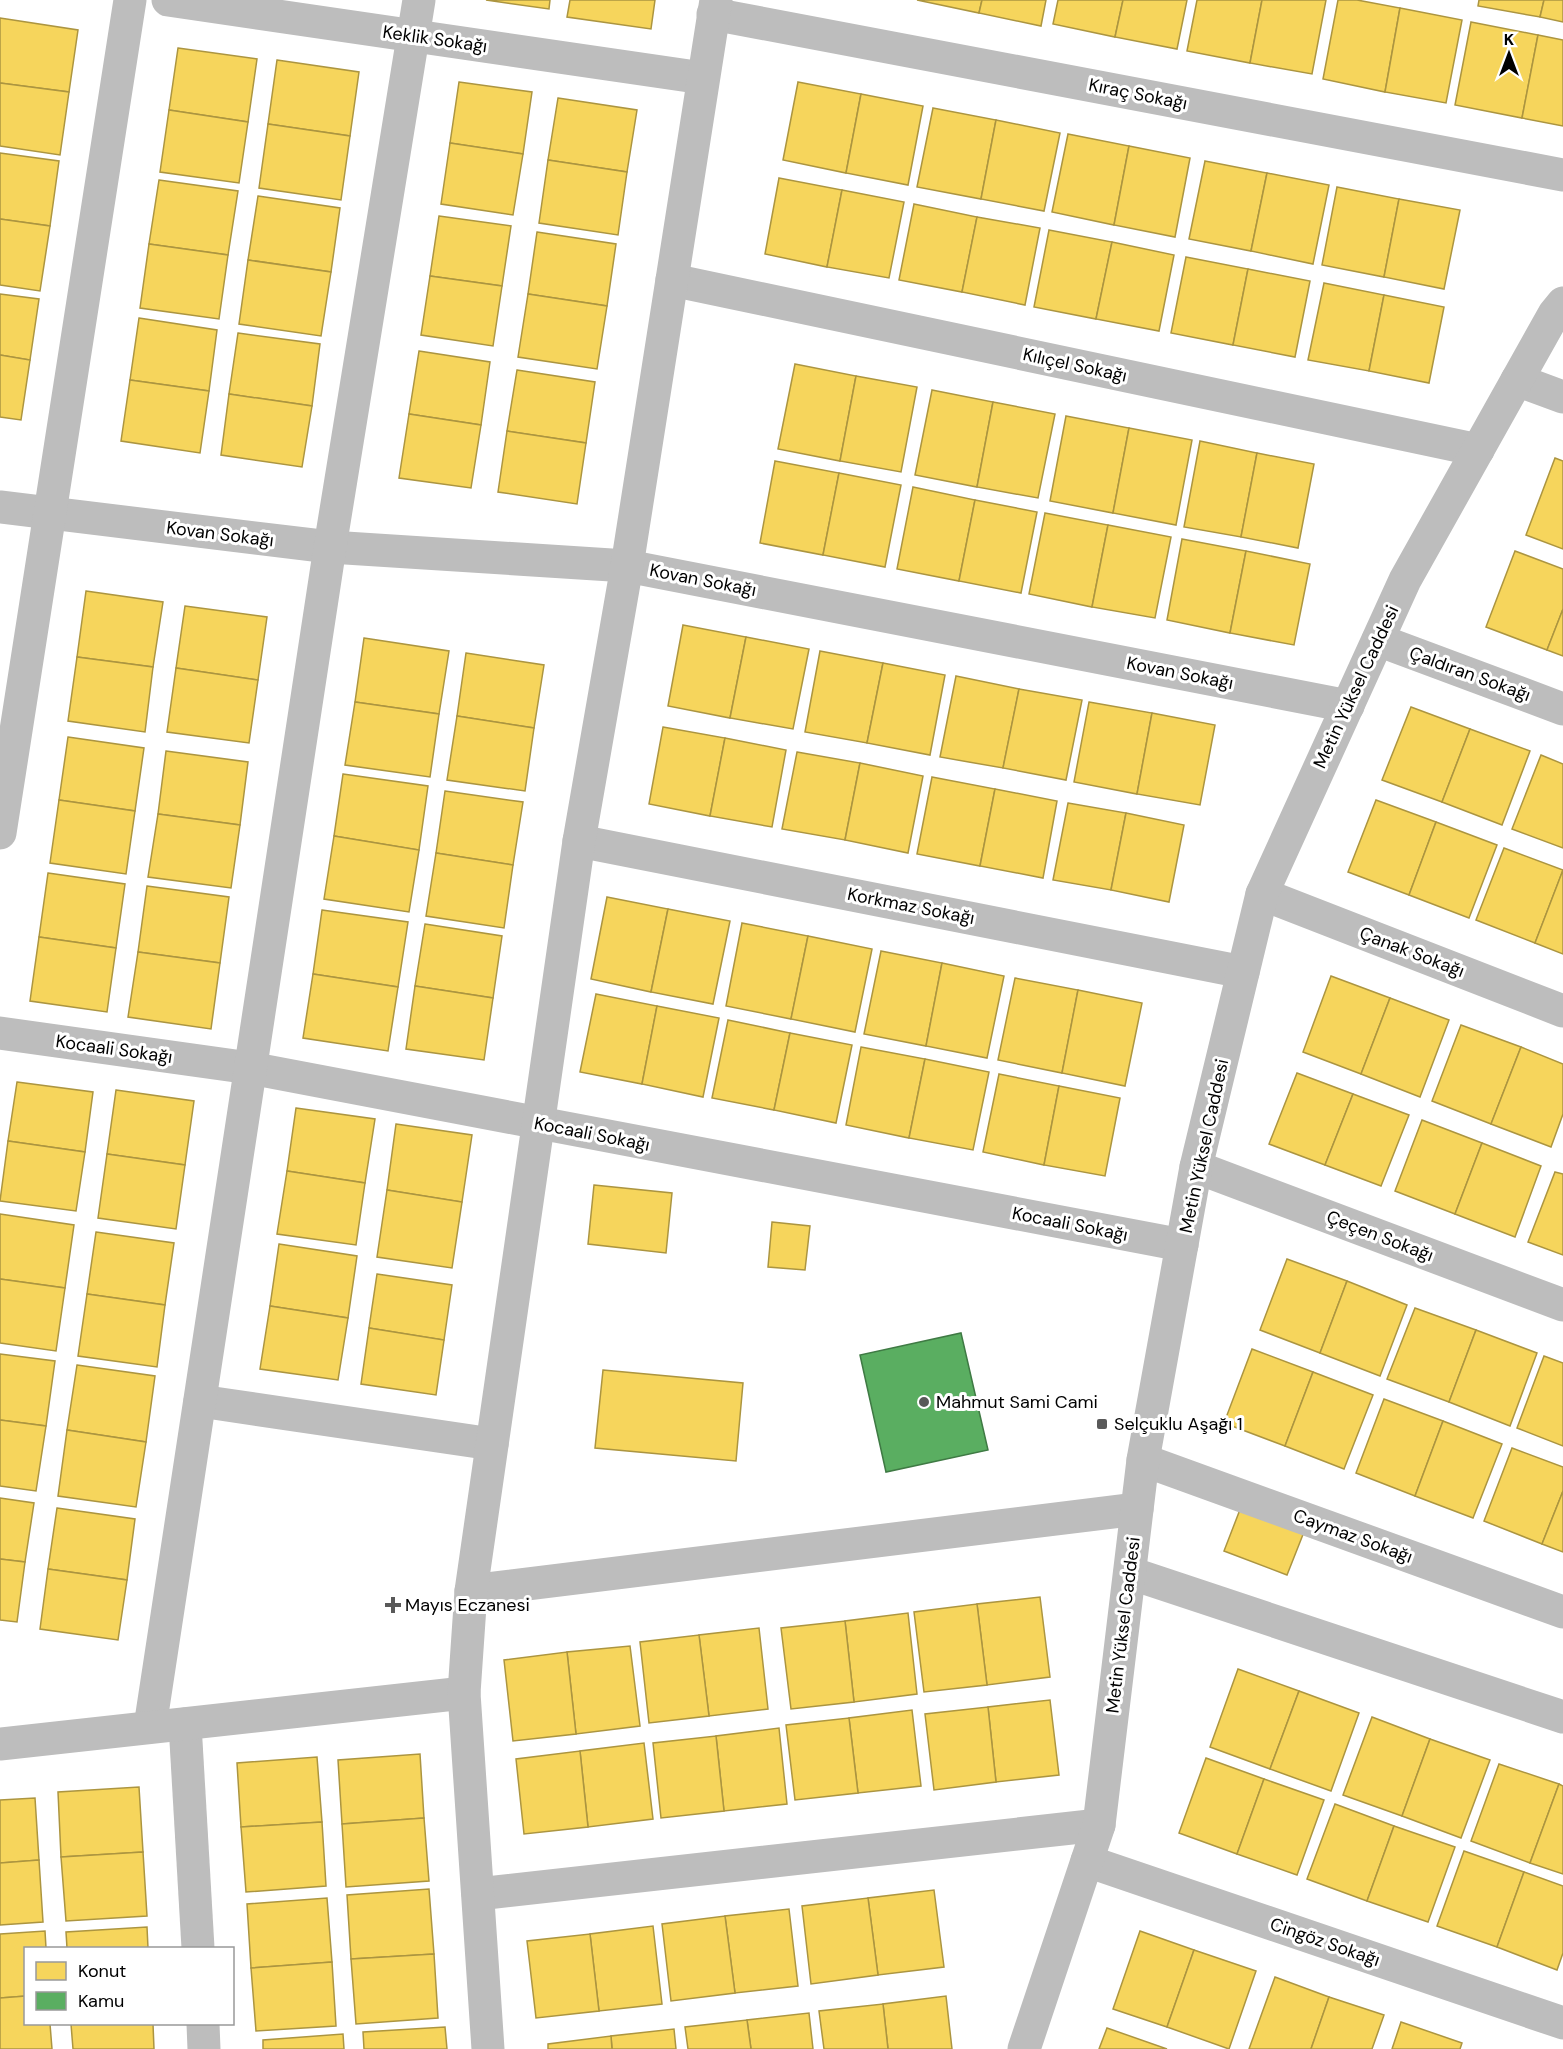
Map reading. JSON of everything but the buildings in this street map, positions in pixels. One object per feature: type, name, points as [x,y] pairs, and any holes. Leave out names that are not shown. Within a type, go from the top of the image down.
[{"type":"street","points":[[0,833],[130,0]]},
{"type":"street","name":"Keklik Sokağı","points":[[168,0],[703,78]]},
{"type":"street","points":[[150,1727],[330,547],[419,0]]},
{"type":"street","points":[[488,2049],[464,1693],[471,1591],[579,841],[627,566],[715,7]]},
{"type":"street","name":"Kıraç Sokağı","points":[[715,7],[1563,175]]},
{"type":"street","name":"Kılıçel Sokağı","points":[[672,280],[1478,450]]},
{"type":"street","name":"Metin Yüksel Caddesi","points":[[1024,2049],[1099,1825],[1143,1460],[1196,1167],[1262,894],[1405,580],[1554,314],[1563,303]]},
{"type":"street","points":[[1517,380],[1563,397]]},
{"type":"street","name":"Kovan Sokağı","points":[[0,507],[330,547],[627,566],[1348,706]]},
{"type":"street","name":"Çaldıran Sokağı","points":[[1378,640],[1563,709]]},
{"type":"street","name":"Korkmaz Sokağı","points":[[579,841],[1243,972]]},
{"type":"street","name":"Çanak Sokağı","points":[[1262,894],[1563,1011]]},
{"type":"street","name":"Kocaali Sokağı","points":[[0,1033],[250,1068],[1182,1245]]},
{"type":"street","name":"Çeçen Sokağı","points":[[1196,1167],[1563,1305]]},
{"type":"street","points":[[200,1401],[492,1444]]},
{"type":"street","name":"Caymaz Sokağı","points":[[1143,1460],[1563,1612]]},
{"type":"street","points":[[471,1591],[1137,1509]]},
{"type":"street","points":[[1130,1573],[1563,1717]]},
{"type":"street","points":[[0,1744],[464,1693]]},
{"type":"street","points":[[185,1724],[198,1947]]},
{"type":"street","points":[[478,1894],[1099,1825]]},
{"type":"street","name":"Cingöz Sokağı","points":[[1087,1861],[1563,2023]]},
{"type":"street","points":[[203,2025],[204,2049]]},
{"type":"place","name":"Mahmut Sami Cami","points":[[924,1402]]},
{"type":"place","name":"Selçuklu Aşağı 1","points":[[1102,1424]]},
{"type":"place","name":"Mayıs Eczanesi","points":[[393,1605]]}]
